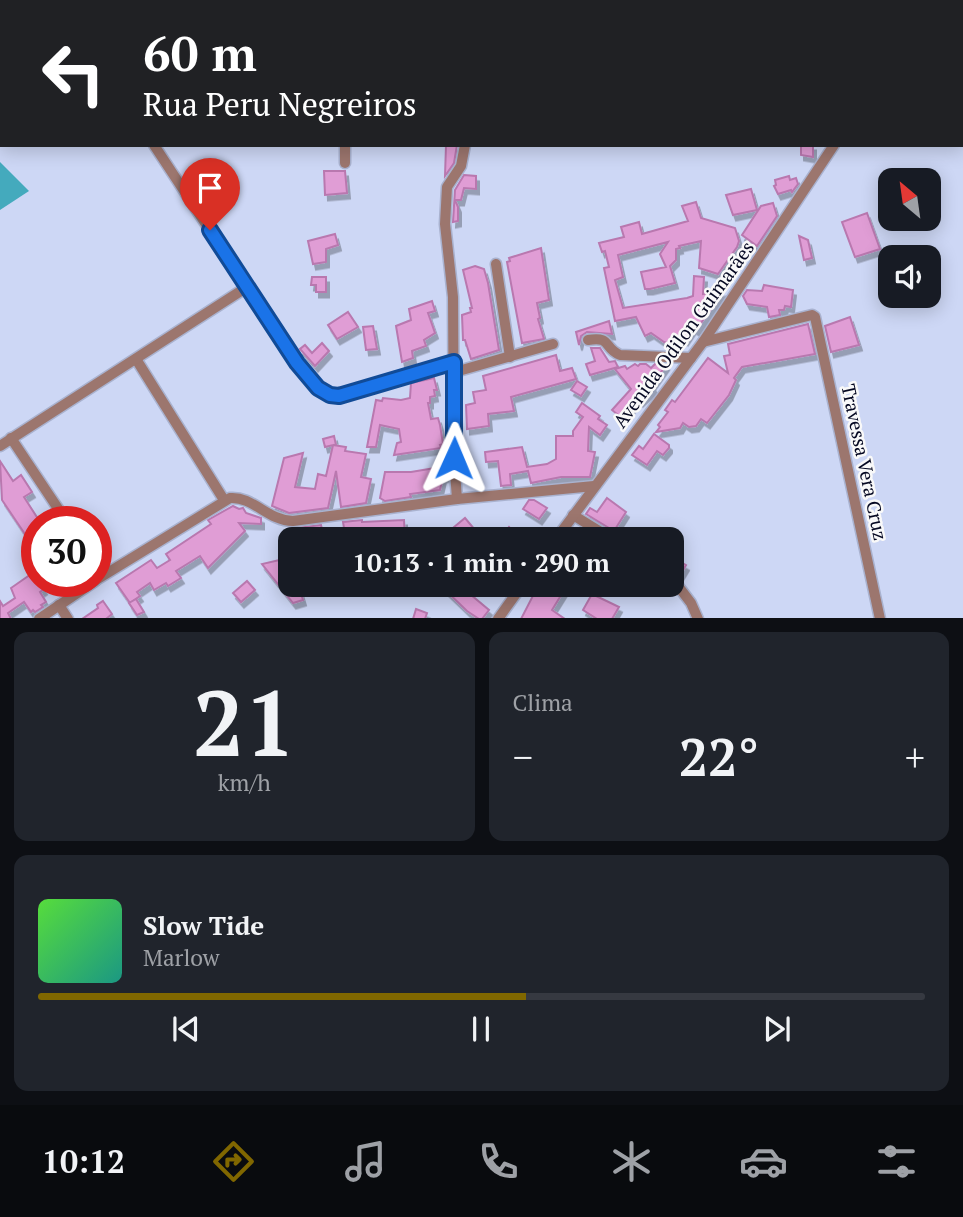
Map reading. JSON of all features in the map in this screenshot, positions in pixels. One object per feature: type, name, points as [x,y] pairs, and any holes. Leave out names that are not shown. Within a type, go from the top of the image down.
[{"type":"street","points":[[155,147],[297,363],[325,393],[339,396],[455,367],[510,357],[553,344]]},
{"type":"street","points":[[345,147],[345,163]]},
{"type":"street","points":[[457,499],[454,458],[453,297],[445,224],[447,187],[461,166],[466,147]]},
{"type":"street","name":"Avenida Odilon Guimarães","points":[[564,527],[703,342],[833,147]]},
{"type":"street","points":[[496,264],[510,357]]},
{"type":"street","points":[[0,446],[247,286]]},
{"type":"street","name":"Travessa Vera Cruz","points":[[703,342],[812,315],[815,318],[880,618]]},
{"type":"street","points":[[588,340],[605,340],[614,352],[620,355],[691,358]]},
{"type":"street","points":[[136,359],[224,500]]},
{"type":"street","points":[[11,438],[56,506]]},
{"type":"street","points":[[112,568],[224,500],[235,497],[285,521],[457,499],[594,486]]},
{"type":"street","points":[[573,515],[592,527]]},
{"type":"street","points":[[684,594],[698,618]]},
{"type":"street","points":[[39,618],[69,597]]},
{"type":"street","points":[[498,618],[513,597]]},
{"type":"street","points":[[59,604],[68,618]]},
{"type":"water","points":[[0,162],[29,191],[0,210]]},
{"type":"building","points":[[446,147],[457,147],[454,163],[445,176]]},
{"type":"building","points":[[801,147],[813,147],[813,157],[801,155]]},
{"type":"building","points":[[324,171],[345,171],[347,193],[325,195]]},
{"type":"building","points":[[464,175],[476,176],[476,189],[464,188],[461,200],[455,200],[458,221],[453,222],[455,190]]},
{"type":"building","points":[[789,176],[790,180],[796,178],[798,184],[792,192],[791,190],[778,194],[774,186],[775,180]]},
{"type":"building","points":[[751,189],[757,210],[733,215],[726,195]]},
{"type":"building","points":[[696,202],[701,218],[735,228],[739,241],[718,274],[699,268],[701,241],[676,249],[676,260],[670,266],[675,283],[650,289],[645,289],[641,272],[666,267],[660,254],[668,242],[618,255],[623,277],[615,280],[623,308],[693,296],[694,276],[704,277],[703,294],[724,291],[696,330],[693,328],[685,340],[677,336],[671,344],[651,333],[645,336],[636,317],[615,321],[604,268],[609,267],[605,251],[602,252],[599,243],[624,237],[621,227],[639,222],[642,234],[688,221],[682,206]]},
{"type":"building","points":[[773,203],[777,216],[757,246],[742,235],[761,206]]},
{"type":"building","points":[[867,213],[878,250],[855,257],[842,222]]},
{"type":"building","points":[[335,234],[338,245],[326,249],[326,262],[313,264],[308,241]]},
{"type":"building","points":[[799,236],[808,240],[812,258],[804,260]]},
{"type":"building","points":[[541,248],[549,300],[537,303],[544,339],[522,343],[507,262],[510,261],[509,258]]},
{"type":"building","points":[[475,266],[484,269],[488,283],[499,350],[471,359],[463,340],[462,315],[471,312],[472,308],[463,270]]},
{"type":"building","points":[[312,277],[326,277],[326,292],[316,292],[316,285],[311,285]]},
{"type":"building","points":[[764,285],[793,290],[791,307],[785,306],[784,310],[779,310],[780,315],[769,317],[767,307],[747,304],[743,296],[747,290],[762,291]]},
{"type":"building","points":[[432,301],[435,311],[428,313],[435,333],[424,340],[426,346],[412,351],[413,358],[402,362],[396,326],[411,320],[409,309]]},
{"type":"building","points":[[348,312],[358,327],[337,339],[328,325]]},
{"type":"building","points":[[850,317],[859,345],[831,352],[825,326]]},
{"type":"building","points":[[609,321],[612,334],[587,332],[581,336],[579,345],[576,332]]},
{"type":"building","points":[[808,324],[815,354],[742,367],[734,378],[736,380],[729,395],[707,423],[701,419],[696,426],[689,427],[683,423],[680,428],[656,432],[672,400],[675,402],[708,358],[728,373],[724,356],[730,355],[728,344]]},
{"type":"building","points":[[373,326],[377,349],[366,350],[363,327]]},
{"type":"building","points":[[322,343],[329,351],[315,366],[300,349],[305,345],[312,353]]},
{"type":"building","points":[[591,348],[600,348],[609,362],[615,361],[618,367],[590,375],[586,364],[595,361]]},
{"type":"building","points":[[556,355],[560,371],[572,368],[576,379],[511,397],[514,411],[488,414],[489,426],[467,429],[466,405],[475,403],[473,392],[486,390],[483,376]]},
{"type":"building","points":[[635,364],[646,364],[651,368],[655,364],[666,365],[652,385],[654,388],[640,401],[638,399],[623,419],[612,410],[631,389],[615,369],[625,366],[627,369]]},
{"type":"building","points":[[434,378],[437,390],[434,390],[435,396],[430,397],[428,403],[431,419],[438,418],[443,444],[440,445],[441,448],[394,455],[397,443],[401,442],[399,429],[380,425],[376,447],[367,447],[376,400],[410,398],[411,383]]},
{"type":"building","points":[[577,381],[587,387],[581,396],[571,390]]},
{"type":"building","points":[[582,403],[600,416],[598,419],[607,425],[600,435],[589,427],[588,451],[595,452],[590,477],[561,477],[531,483],[528,471],[510,474],[511,485],[501,486],[498,461],[486,462],[485,452],[522,447],[527,467],[547,464],[556,459],[556,436],[573,436],[573,431],[583,417],[576,412]]},
{"type":"building","points":[[654,434],[669,445],[669,448],[663,455],[657,451],[647,465],[632,455],[639,446],[643,449]]},
{"type":"building","points":[[334,436],[336,445],[325,447],[323,439]]},
{"type":"building","points":[[333,445],[346,447],[345,451],[366,454],[361,477],[371,479],[366,503],[341,507],[336,471],[328,508],[289,513],[272,506],[284,458],[303,453],[295,487],[315,489],[318,474],[326,476]]},
{"type":"building","points":[[0,461],[13,481],[21,475],[32,492],[24,497],[30,506],[21,506],[21,528],[2,500]]},
{"type":"building","points":[[447,466],[447,476],[443,477],[440,490],[385,501],[380,498],[385,472],[411,472]]},
{"type":"building","points":[[607,498],[626,512],[617,527],[607,527],[586,514],[590,508],[597,512]]},
{"type":"building","points":[[529,500],[547,508],[539,519],[523,509]]},
{"type":"building","points":[[233,506],[243,508],[246,513],[261,518],[261,524],[239,523],[245,531],[208,568],[200,556],[176,571],[181,578],[154,590],[150,583],[137,592],[140,596],[130,603],[116,583],[151,560],[157,568],[170,560],[166,554],[211,524],[208,520]]},
{"type":"building","points":[[465,518],[473,527],[454,527]]},
{"type":"building","points":[[404,520],[404,527],[344,527],[343,522]]},
{"type":"building","points":[[278,560],[278,584],[262,564]]},
{"type":"building","points":[[21,581],[21,597],[43,597],[46,602],[41,605],[43,607],[31,612],[24,602],[8,613],[10,618],[0,618],[0,601],[3,606],[15,598],[11,588]]},
{"type":"building","points":[[247,581],[255,590],[241,602],[233,593]]},
{"type":"building","points":[[288,597],[302,597],[303,600],[293,603]]},
{"type":"building","points":[[452,597],[474,597],[489,610],[483,618],[478,618]]},
{"type":"building","points":[[532,597],[560,597],[552,610],[564,618],[522,618]]},
{"type":"building","points":[[590,597],[598,597],[619,607],[613,618],[595,618],[583,610]]},
{"type":"building","points":[[136,599],[144,612],[137,615],[129,603]]},
{"type":"building","points":[[103,601],[112,614],[107,618],[83,618],[98,608],[97,605]]},
{"type":"building","points":[[416,609],[427,613],[425,618],[413,618]]},
{"type":"route","points":[[210,230],[297,363],[325,393],[339,396],[454,362],[454,458]]}]
